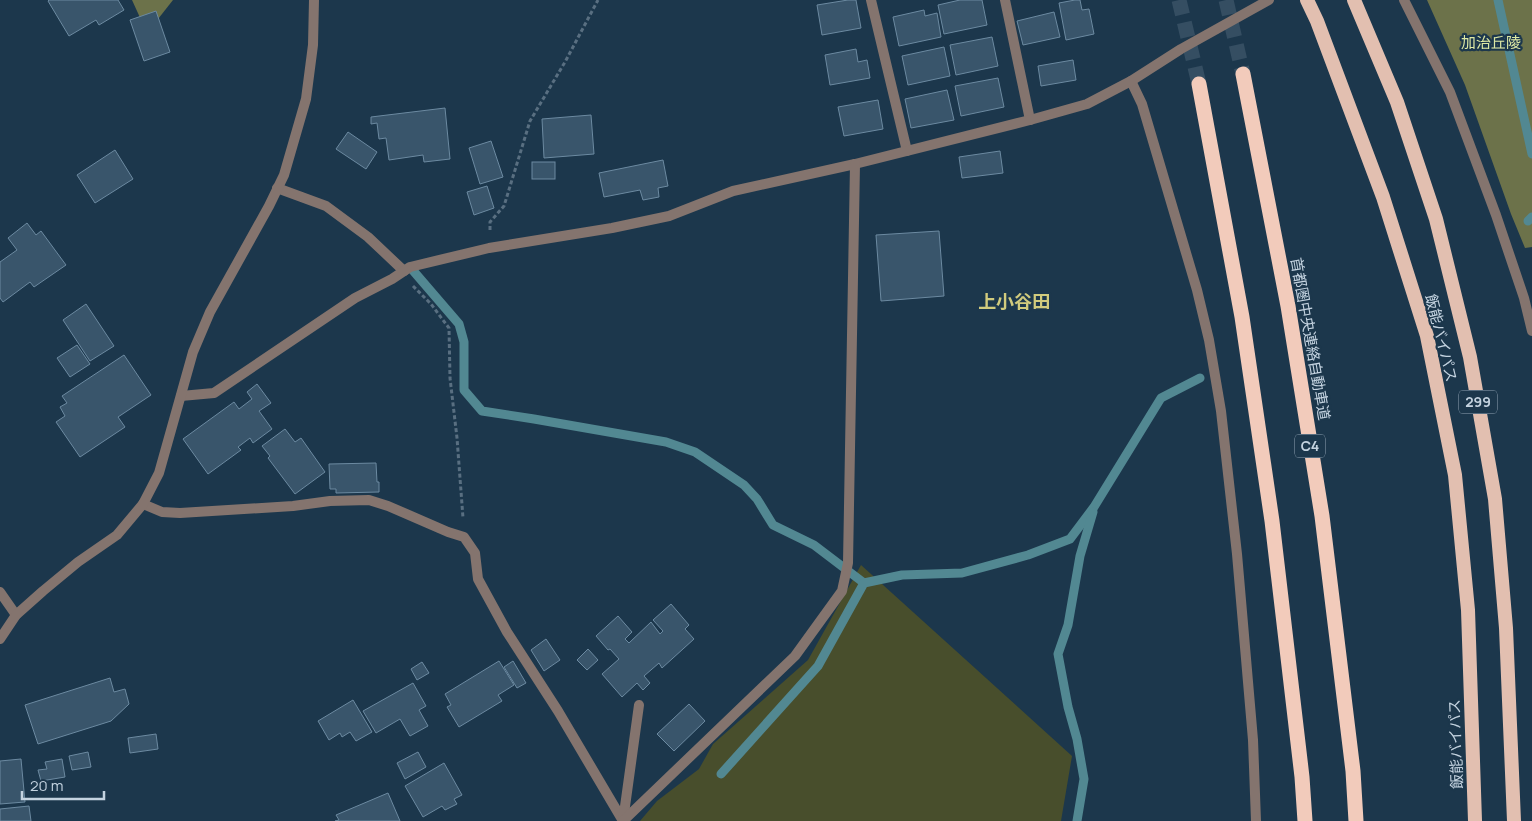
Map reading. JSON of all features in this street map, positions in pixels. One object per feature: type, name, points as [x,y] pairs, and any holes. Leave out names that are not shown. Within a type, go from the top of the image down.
[{"type":"highway","name":"飯能バイパス","points":[[1307,0],[1317,21],[1384,197],[1426,336],[1456,484],[1468,610],[1475,821]]},
{"type":"highway","name":"飯能バイパス","points":[[1354,0],[1397,102],[1436,219],[1470,357],[1495,499],[1506,628],[1514,821]]},
{"type":"highway","name":"首都圏中央連絡自動車道","points":[[1243,74],[1288,306],[1322,516],[1353,771],[1356,821]]},
{"type":"highway","points":[[1199,84],[1242,317],[1272,521],[1302,777],[1305,821]]},
{"type":"street","points":[[0,640],[16,615],[43,590],[78,562],[117,535],[143,504],[159,473],[193,352],[210,312],[269,206],[284,175],[306,99],[312,46],[314,0]]},
{"type":"street","points":[[872,0],[907,151]]},
{"type":"street","points":[[1005,0],[1030,120]]},
{"type":"street","points":[[181,396],[214,393],[355,298],[392,279],[410,267],[489,248],[612,228],[669,216],[733,191],[855,164],[1087,104],[1131,81],[1181,49],[1269,0]]},
{"type":"street","points":[[1404,0],[1450,92],[1496,215],[1524,298],[1532,331]]},
{"type":"street","points":[[1131,81],[1142,104],[1197,290],[1209,340],[1221,411],[1237,554],[1254,740],[1256,821]]},
{"type":"street","points":[[623,821],[795,656],[842,592],[848,563],[855,164]]},
{"type":"street","points":[[277,188],[326,206],[368,237],[404,271]]},
{"type":"street","points":[[143,504],[162,512],[180,513],[315,504],[330,501],[369,500],[464,537],[476,553],[478,579],[507,632],[558,711],[623,821]]},
{"type":"street","points":[[0,592],[16,615]]},
{"type":"street","points":[[623,821],[639,705]]},
{"type":"path","points":[[489,248],[490,222],[504,206],[530,121],[565,62],[598,0]]},
{"type":"path","points":[[404,271],[410,283],[431,304],[449,328],[450,378],[458,438],[464,537]]},
{"type":"green space","points":[[132,0],[173,0],[147,33]]},
{"type":"green space","name":"加治丘陵","points":[[1427,0],[1532,0],[1532,247],[1525,248],[1465,85]]},
{"type":"green space","points":[[861,565],[1072,756],[1061,821],[640,821],[657,801],[699,769],[713,744],[808,660]]},
{"type":"building","points":[[49,0],[118,0],[124,10],[99,25],[96,20],[69,36]]},
{"type":"building","points":[[856,0],[861,28],[822,35],[817,5]]},
{"type":"building","points":[[960,0],[982,0],[987,25],[944,34],[938,5]]},
{"type":"building","points":[[1080,0],[1082,10],[1089,9],[1094,34],[1066,40],[1059,3]]},
{"type":"building","points":[[924,10],[925,16],[937,13],[941,37],[899,46],[893,17]]},
{"type":"building","points":[[156,11],[170,52],[144,61],[130,20]]},
{"type":"building","points":[[1054,12],[1060,37],[1023,45],[1017,21]]},
{"type":"building","points":[[992,37],[998,66],[956,75],[950,45]]},
{"type":"building","points":[[944,47],[950,76],[908,85],[902,56]]},
{"type":"building","points":[[856,49],[858,62],[867,60],[870,78],[830,85],[825,55]]},
{"type":"building","points":[[1073,60],[1076,80],[1041,86],[1038,66]]},
{"type":"building","points":[[998,78],[1004,107],[961,116],[955,86]]},
{"type":"building","points":[[947,90],[954,120],[911,128],[905,99]]},
{"type":"building","points":[[878,100],[883,129],[844,136],[838,107]]},
{"type":"building","points":[[445,108],[450,159],[424,162],[423,155],[389,160],[386,138],[379,139],[377,123],[371,124],[371,117]]},
{"type":"building","points":[[591,115],[594,154],[544,158],[542,119]]},
{"type":"building","points":[[348,132],[377,152],[366,169],[336,149]]},
{"type":"building","points":[[491,141],[503,177],[480,184],[469,148]]},
{"type":"building","points":[[115,150],[133,179],[95,203],[77,175]]},
{"type":"building","points":[[1000,151],[1003,173],[962,178],[959,157]]},
{"type":"building","points":[[663,160],[668,186],[658,188],[659,197],[643,200],[640,190],[604,197],[599,173]]},
{"type":"building","points":[[532,162],[555,162],[555,179],[532,179]]},
{"type":"building","points":[[487,186],[494,208],[474,215],[467,192]]},
{"type":"building","points":[[27,223],[36,235],[41,231],[66,265],[34,287],[30,282],[3,302],[0,298],[0,262],[17,250],[8,238]]},
{"type":"building","points":[[939,231],[944,296],[881,301],[876,235]]},
{"type":"building","points":[[86,304],[114,346],[90,361],[63,320]]},
{"type":"building","points":[[77,345],[90,364],[70,377],[57,358]]},
{"type":"building","points":[[124,355],[151,395],[118,417],[125,427],[80,457],[56,422],[65,416],[60,407],[67,403],[62,396]]},
{"type":"building","points":[[257,384],[271,403],[259,411],[272,429],[253,443],[250,438],[238,447],[241,450],[208,474],[183,439],[234,402],[239,409],[252,399],[247,392]]},
{"type":"building","points":[[285,429],[295,442],[301,438],[325,472],[295,494],[268,458],[270,456],[262,446]]},
{"type":"building","points":[[376,463],[379,492],[336,493],[336,489],[330,489],[329,464]]},
{"type":"building","points":[[671,604],[689,625],[685,629],[694,639],[662,668],[659,663],[644,676],[650,683],[643,690],[637,683],[622,697],[602,674],[619,659],[596,636],[618,616],[632,632],[625,639],[629,643],[651,622],[660,634],[663,631],[653,620]]},
{"type":"building","points":[[546,639],[560,660],[544,671],[531,650]]},
{"type":"building","points":[[588,649],[598,660],[587,670],[577,660]]},
{"type":"building","points":[[499,661],[514,685],[498,695],[502,701],[459,727],[447,707],[451,705],[445,694]]},
{"type":"building","points":[[513,661],[526,683],[517,688],[504,667]]},
{"type":"building","points":[[422,662],[429,673],[417,680],[411,669]]},
{"type":"building","points":[[110,678],[114,692],[125,689],[129,704],[111,721],[38,744],[25,705]]},
{"type":"building","points":[[413,683],[426,706],[419,710],[428,726],[410,736],[400,719],[376,733],[363,711]]},
{"type":"building","points":[[353,700],[372,732],[356,741],[350,732],[342,737],[340,733],[329,740],[318,721]]},
{"type":"building","points":[[689,704],[705,721],[674,751],[657,734]]},
{"type":"building","points":[[156,734],[158,749],[130,753],[128,738]]},
{"type":"building","points":[[88,752],[91,767],[72,770],[69,756]]},
{"type":"building","points":[[418,752],[426,767],[405,779],[397,763]]},
{"type":"building","points":[[21,759],[25,802],[0,804],[0,761]]},
{"type":"building","points":[[62,759],[65,777],[41,781],[38,770],[47,769],[45,762]]},
{"type":"building","points":[[444,763],[462,795],[454,799],[457,804],[445,810],[442,806],[423,817],[405,786]]},
{"type":"building","points":[[388,793],[400,821],[335,821],[339,820],[336,815]]},
{"type":"building","points":[[29,806],[31,821],[0,821],[0,809]]},
{"type":"waterway","points":[[1498,0],[1532,154]]},
{"type":"waterway","points":[[1528,221],[1532,217]]},
{"type":"waterway","points":[[410,267],[459,324],[464,342],[464,390],[482,411],[666,442],[695,452],[744,485],[757,499],[773,525],[814,545],[864,583]]},
{"type":"waterway","points":[[721,774],[818,666],[864,583],[902,575],[962,573],[1028,555],[1070,539],[1094,507],[1161,398],[1200,378]]},
{"type":"waterway","points":[[1077,821],[1084,779],[1058,654],[1068,625],[1080,556],[1093,512]]},
{"type":"tunnel","points":[[1179,0],[1199,84]]},
{"type":"tunnel","points":[[1226,0],[1243,74]]},
{"type":"district","name":"上小谷田","points":[[1014,302]]}]
